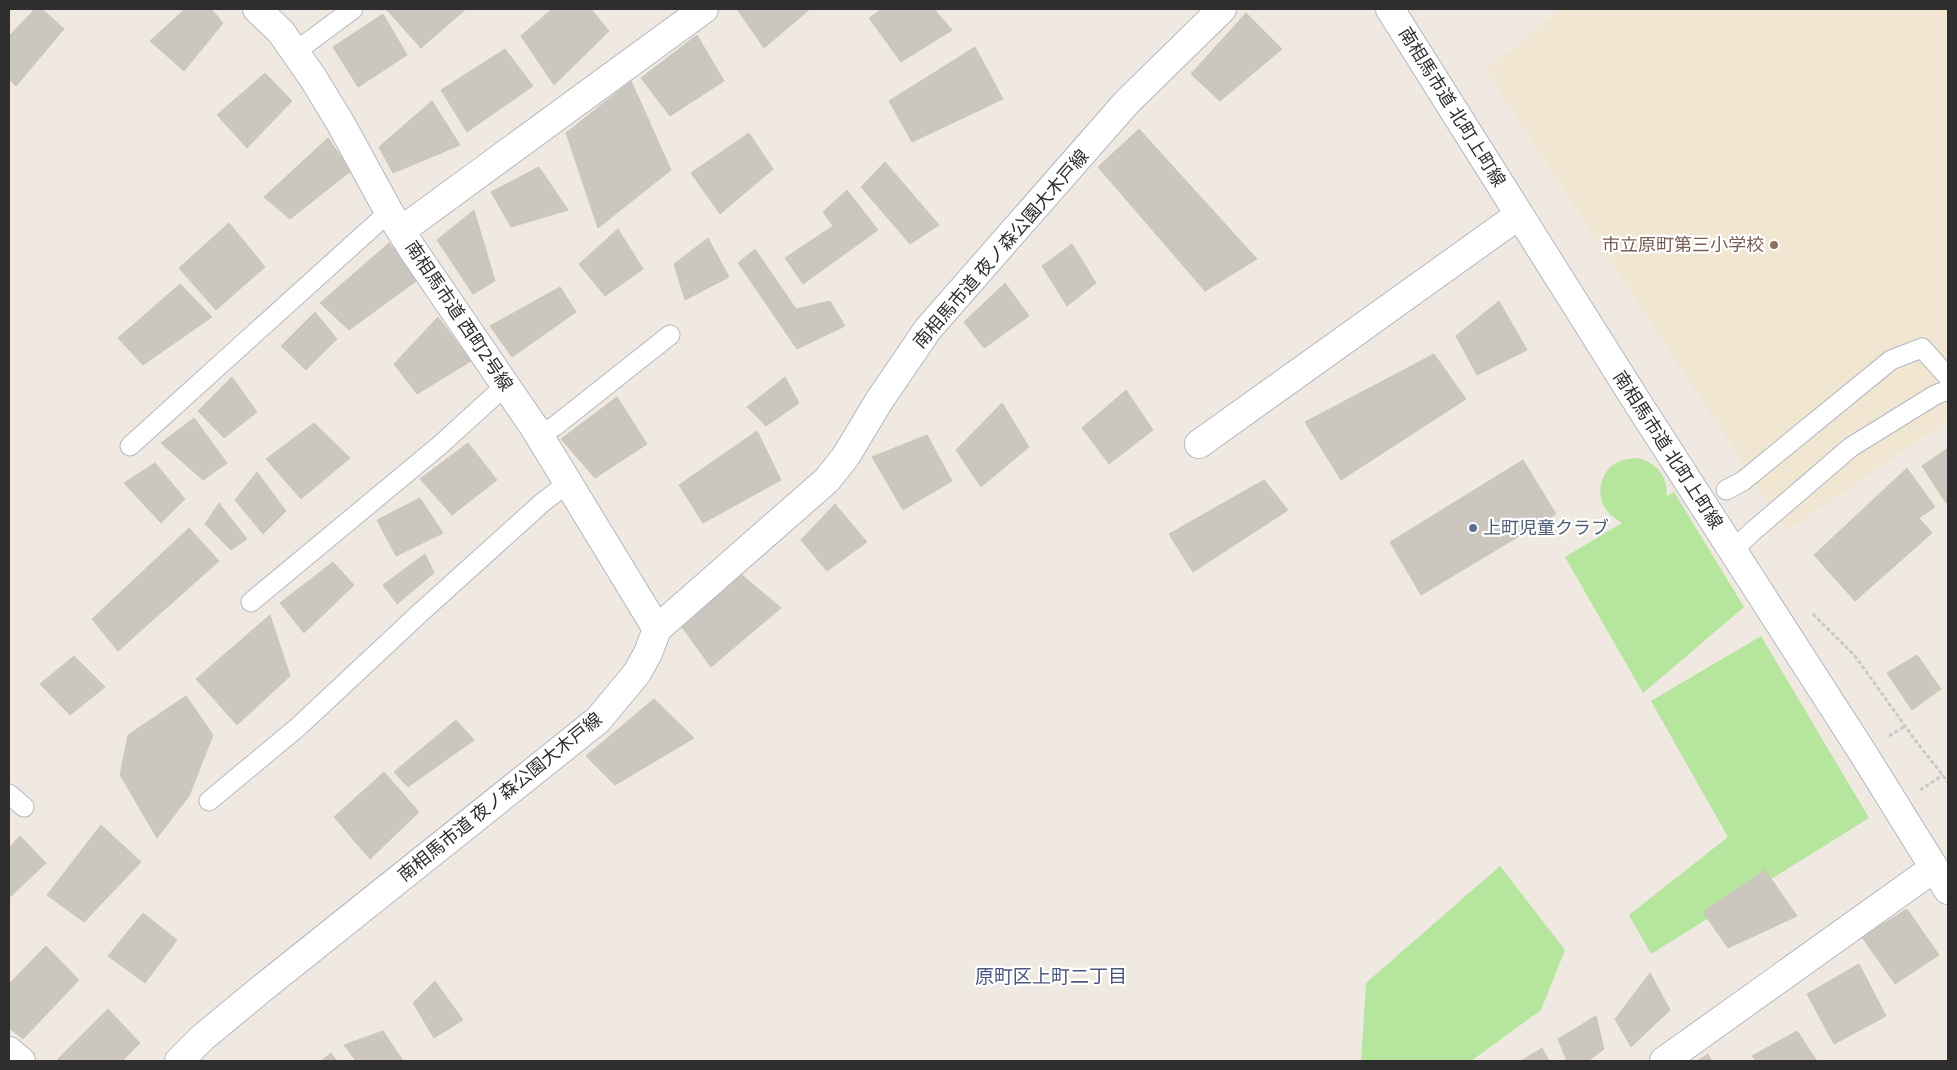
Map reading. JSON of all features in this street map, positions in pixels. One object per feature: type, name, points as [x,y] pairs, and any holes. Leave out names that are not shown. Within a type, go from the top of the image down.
[{"type":"street","name":"南相馬市道 西町2号線","points":[[257,9],[282,32],[342,124],[396,221],[449,304],[539,435],[657,629]]},
{"type":"street","points":[[396,221],[704,9]]},
{"type":"street","name":"南相馬市道 夜ノ森公園大木戸線","points":[[179,1061],[202,1038],[260,990],[598,720],[637,674],[648,653],[657,629],[826,480],[846,456],[879,401],[928,329],[1127,102],[1222,9]]},
{"type":"street","name":"南相馬市道 北町上町線","points":[[1390,9],[1519,215],[1944,881]]},
{"type":"street","points":[[1199,444],[1519,215]]},
{"type":"street","points":[[1664,1061],[1944,881]]},
{"type":"street","points":[[9,1051],[21,1061]]},
{"type":"lane","points":[[295,52],[353,9]]},
{"type":"lane","points":[[130,446],[396,221]]},
{"type":"lane","points":[[539,435],[555,426],[670,335]]},
{"type":"lane","points":[[1726,490],[1743,481],[1891,360],[1922,348],[1948,377]]},
{"type":"lane","points":[[251,602],[439,446],[506,385]]},
{"type":"lane","points":[[1733,550],[1851,448],[1935,395],[1948,390]]},
{"type":"lane","points":[[208,800],[298,727],[420,612],[543,502],[568,484]]},
{"type":"lane","points":[[9,794],[24,807]]},
{"type":"path","points":[[1808,609],[1855,656],[1948,782]]},
{"type":"path","points":[[1884,740],[1905,726]]},
{"type":"path","points":[[1918,791],[1943,775]]},
{"type":"shaded area","name":"市立原町第三小学校","points":[[1561,9],[1948,9],[1948,420],[1787,531],[1486,70]]},
{"type":"green space","points":[[1636,458],[1655,466],[1659,470],[1665,481],[1667,496],[1674,492],[1744,607],[1643,693],[1565,557],[1622,523],[1609,513],[1603,505],[1600,492],[1601,485],[1606,472],[1616,463]]},
{"type":"green space","points":[[1761,636],[1869,818],[1651,954],[1629,915],[1728,837],[1651,701]]},
{"type":"green space","points":[[1500,866],[1565,950],[1541,1010],[1471,1061],[1361,1061],[1366,983]]},
{"type":"building","points":[[35,9],[42,9],[64,29],[16,86],[9,79],[9,36]]},
{"type":"building","points":[[185,9],[211,9],[223,23],[184,71],[150,41]]},
{"type":"building","points":[[386,9],[466,9],[421,48]]},
{"type":"building","points":[[552,9],[591,9],[609,31],[554,85],[521,36]]},
{"type":"building","points":[[737,9],[810,9],[764,48]]},
{"type":"building","points":[[882,9],[934,9],[952,30],[901,62],[869,18]]},
{"type":"building","points":[[1246,13],[1282,49],[1220,101],[1191,74]]},
{"type":"building","points":[[383,14],[407,55],[358,87],[333,47]]},
{"type":"building","points":[[697,35],[724,81],[670,116],[641,78]]},
{"type":"building","points":[[975,47],[1003,99],[912,142],[889,101]]},
{"type":"building","points":[[505,49],[533,86],[467,132],[441,90]]},
{"type":"building","points":[[265,73],[292,101],[247,148],[217,115]]},
{"type":"building","points":[[631,81],[671,170],[598,228],[566,133]]},
{"type":"building","points":[[432,101],[460,145],[393,173],[379,147]]},
{"type":"building","points":[[1139,129],[1257,259],[1205,291],[1098,167]]},
{"type":"building","points":[[749,133],[773,169],[720,214],[691,173]]},
{"type":"building","points":[[328,138],[351,171],[290,219],[264,197]]},
{"type":"building","points":[[885,162],[939,225],[910,244],[861,187]]},
{"type":"building","points":[[539,167],[568,210],[511,227],[491,192]]},
{"type":"building","points":[[847,190],[878,230],[803,284],[785,258],[833,226],[823,212]]},
{"type":"building","points":[[474,210],[495,281],[473,294],[437,240]]},
{"type":"building","points":[[229,223],[265,267],[216,310],[179,268]]},
{"type":"building","points":[[618,229],[643,269],[605,296],[579,264]]},
{"type":"building","points":[[708,238],[729,277],[685,300],[674,264]]},
{"type":"building","points":[[389,243],[419,279],[349,330],[320,303]]},
{"type":"building","points":[[1072,244],[1096,283],[1067,306],[1042,266]]},
{"type":"building","points":[[755,249],[796,309],[830,301],[845,326],[797,349],[738,263]]},
{"type":"building","points":[[1005,283],[1029,316],[984,348],[964,322]]},
{"type":"building","points":[[180,284],[212,317],[143,365],[118,338]]},
{"type":"building","points":[[560,287],[576,312],[512,357],[490,326]]},
{"type":"building","points":[[1499,301],[1527,350],[1477,375],[1456,336]]},
{"type":"building","points":[[315,312],[337,339],[306,370],[281,346]]},
{"type":"building","points":[[438,317],[471,361],[417,394],[394,364]]},
{"type":"building","points":[[1434,354],[1466,399],[1341,480],[1305,422]]},
{"type":"building","points":[[232,377],[257,412],[224,438],[198,411]]},
{"type":"building","points":[[785,377],[799,403],[766,426],[747,407]]},
{"type":"building","points":[[1126,390],[1153,430],[1109,464],[1082,428]]},
{"type":"building","points":[[617,397],[647,444],[595,478],[561,439]]},
{"type":"building","points":[[1002,403],[1029,447],[981,487],[956,450]]},
{"type":"building","points":[[194,418],[227,463],[203,480],[161,443]]},
{"type":"building","points":[[314,423],[350,458],[301,499],[266,459]]},
{"type":"building","points":[[757,431],[781,480],[703,523],[679,485]]},
{"type":"building","points":[[927,435],[952,481],[903,510],[872,457]]},
{"type":"building","points":[[468,443],[497,480],[452,515],[420,479]]},
{"type":"building","points":[[1948,448],[1948,502],[1946,503],[1922,466]]},
{"type":"building","name":"上町児童クラブ","points":[[1523,460],[1556,514],[1421,595],[1390,542]]},
{"type":"building","points":[[155,463],[185,499],[161,523],[124,483]]},
{"type":"building","points":[[1907,468],[1935,507],[1919,518],[1932,533],[1855,601],[1814,555]]},
{"type":"building","points":[[257,472],[286,511],[263,534],[235,500]]},
{"type":"building","points":[[1264,480],[1288,510],[1193,572],[1169,534]]},
{"type":"building","points":[[420,498],[443,533],[396,556],[377,520]]},
{"type":"building","points":[[219,503],[247,539],[231,550],[205,524]]},
{"type":"building","points":[[835,504],[867,542],[827,571],[801,540]]},
{"type":"building","points":[[189,528],[219,561],[118,651],[92,619]]},
{"type":"building","points":[[425,554],[434,573],[397,604],[383,585]]},
{"type":"building","points":[[333,562],[354,585],[304,633],[280,603]]},
{"type":"building","points":[[742,575],[781,608],[711,667],[682,627]]},
{"type":"building","points":[[270,615],[290,676],[237,725],[196,679]]},
{"type":"building","points":[[1917,655],[1941,689],[1912,710],[1887,673]]},
{"type":"building","points":[[74,656],[105,687],[70,715],[40,684]]},
{"type":"building","points":[[186,696],[213,735],[189,796],[157,838],[120,775],[128,735]]},
{"type":"building","points":[[654,699],[694,738],[615,785],[586,756]]},
{"type":"building","points":[[456,720],[474,740],[408,787],[394,772]]},
{"type":"building","points":[[384,772],[419,812],[370,859],[334,817]]},
{"type":"building","points":[[101,825],[141,862],[84,922],[47,895]]},
{"type":"building","points":[[20,836],[46,863],[9,898],[9,848]]},
{"type":"building","points":[[1765,870],[1797,916],[1728,948],[1703,912]]},
{"type":"building","points":[[1907,909],[1939,955],[1895,984],[1862,937]]},
{"type":"building","points":[[143,913],[177,940],[145,983],[108,956]]},
{"type":"building","points":[[46,946],[79,980],[23,1039],[9,1028],[9,984]]},
{"type":"building","points":[[1859,964],[1886,1016],[1834,1044],[1807,994]]},
{"type":"building","points":[[1650,973],[1670,1010],[1631,1047],[1615,1019]]},
{"type":"building","points":[[435,981],[463,1020],[434,1038],[413,1003]]},
{"type":"building","points":[[108,1009],[140,1043],[122,1061],[61,1061],[58,1059]]},
{"type":"building","points":[[1596,1016],[1604,1049],[1588,1061],[1567,1061],[1558,1039]]},
{"type":"building","points":[[383,1031],[403,1061],[356,1061],[344,1045]]},
{"type":"building","points":[[1797,1031],[1817,1061],[1756,1061],[1752,1056]]},
{"type":"building","points":[[1542,1048],[1549,1061],[1521,1061]]},
{"type":"building","points":[[331,1053],[337,1061],[321,1061]]},
{"type":"building","points":[[1708,1054],[1712,1061],[1697,1061]]},
{"type":"place","name":"市立原町第三小学校","points":[[1774,245]]},
{"type":"place","name":"上町児童クラブ","points":[[1473,528]]},
{"type":"district","name":"原町区上町二丁目","points":[[1051,976]]}]
